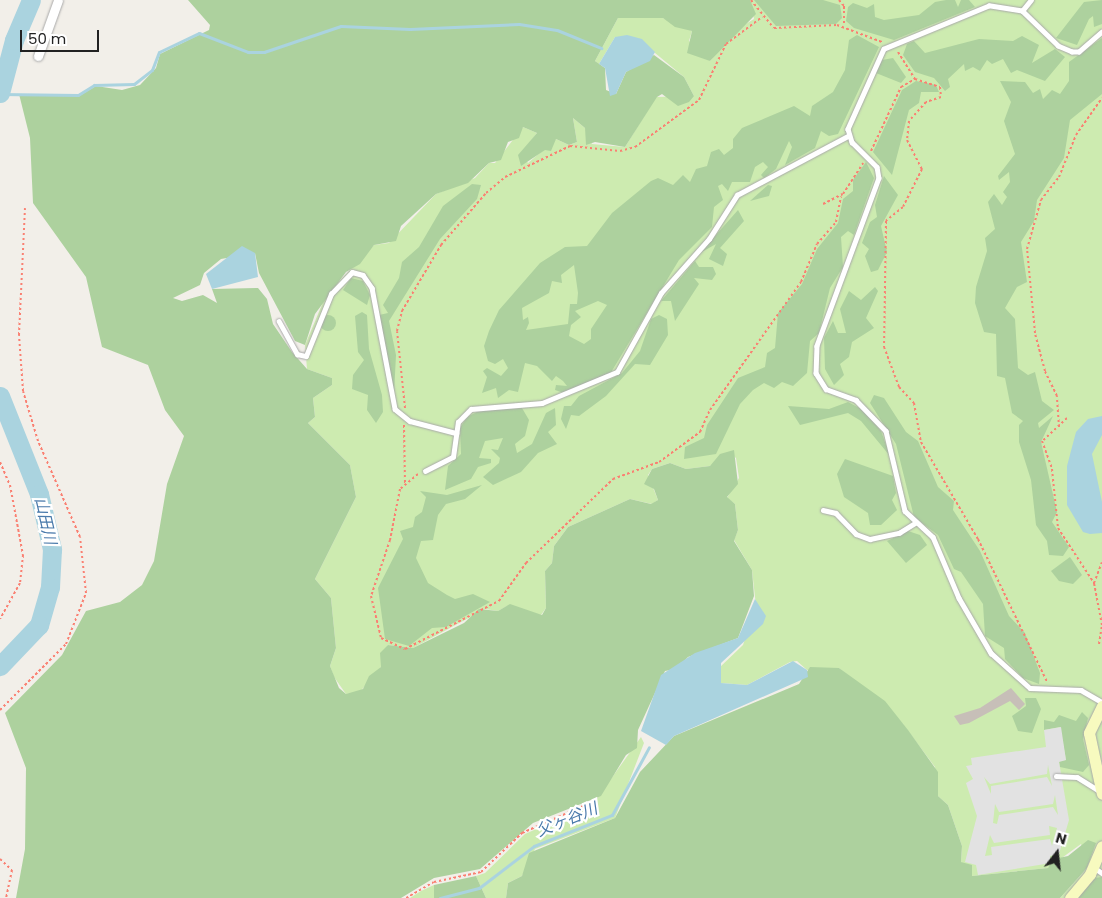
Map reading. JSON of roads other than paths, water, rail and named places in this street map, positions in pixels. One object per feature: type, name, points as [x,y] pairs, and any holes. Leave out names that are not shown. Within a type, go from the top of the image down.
[{"type":"street","points":[[38,56],[58,0]]},
{"type":"street","points":[[1102,706],[1093,721],[1090,745],[1102,793]]},
{"type":"street","points":[[1070,898],[1098,870],[1102,846]]},
{"type":"lane","points":[[1022,11],[1030,0]]},
{"type":"lane","points":[[848,136],[853,111],[889,45],[989,6],[1022,11],[1058,46],[1072,52],[1079,52],[1102,32]]},
{"type":"lane","points":[[848,136],[877,166],[878,184],[817,346],[816,373],[826,389],[856,400],[886,430],[905,511],[915,523],[933,537],[959,598],[991,653],[1030,688],[1052,691],[1081,690],[1102,702]]},
{"type":"lane","points":[[426,471],[453,457],[456,433],[463,414],[478,406],[542,403],[610,378],[625,362],[661,293],[709,239],[736,195],[848,136]]},
{"type":"lane","points":[[278,321],[294,350],[306,356],[331,294],[352,272],[363,275],[372,288],[391,400],[404,418],[456,433]]},
{"type":"lane","points":[[823,510],[836,512],[856,534],[870,539],[899,533],[915,523]]},
{"type":"lane","points":[[1056,776],[1076,777],[1102,793]]},
{"type":"water","points":[[627,35],[642,39],[655,52],[650,61],[626,72],[616,94],[610,96],[605,68],[599,64],[615,37]]},
{"type":"water","points":[[242,246],[255,253],[258,277],[212,289],[206,274]]},
{"type":"water","points":[[1102,416],[1102,435],[1092,454],[1102,502],[1102,533],[1090,534],[1083,532],[1067,505],[1067,466],[1076,432],[1088,419]]},
{"type":"water","points":[[755,599],[766,616],[763,624],[721,663],[721,683],[747,685],[793,661],[807,670],[808,677],[674,736],[666,745],[641,731],[661,675],[695,653],[738,638]]},
{"type":"waterway","name":"山田川","points":[[0,93],[14,40],[31,0]]},
{"type":"waterway","points":[[0,94],[78,95],[94,85],[134,84],[152,70],[159,52],[199,33],[248,52],[264,52],[341,26],[410,29],[519,24],[557,30],[601,48]]},
{"type":"waterway","name":"山田川","points":[[0,396],[39,494],[52,549],[50,587],[39,625],[0,666]]},
{"type":"waterway","name":"父ヶ谷川","points":[[440,898],[479,888],[534,846],[612,815],[649,747]]}]
